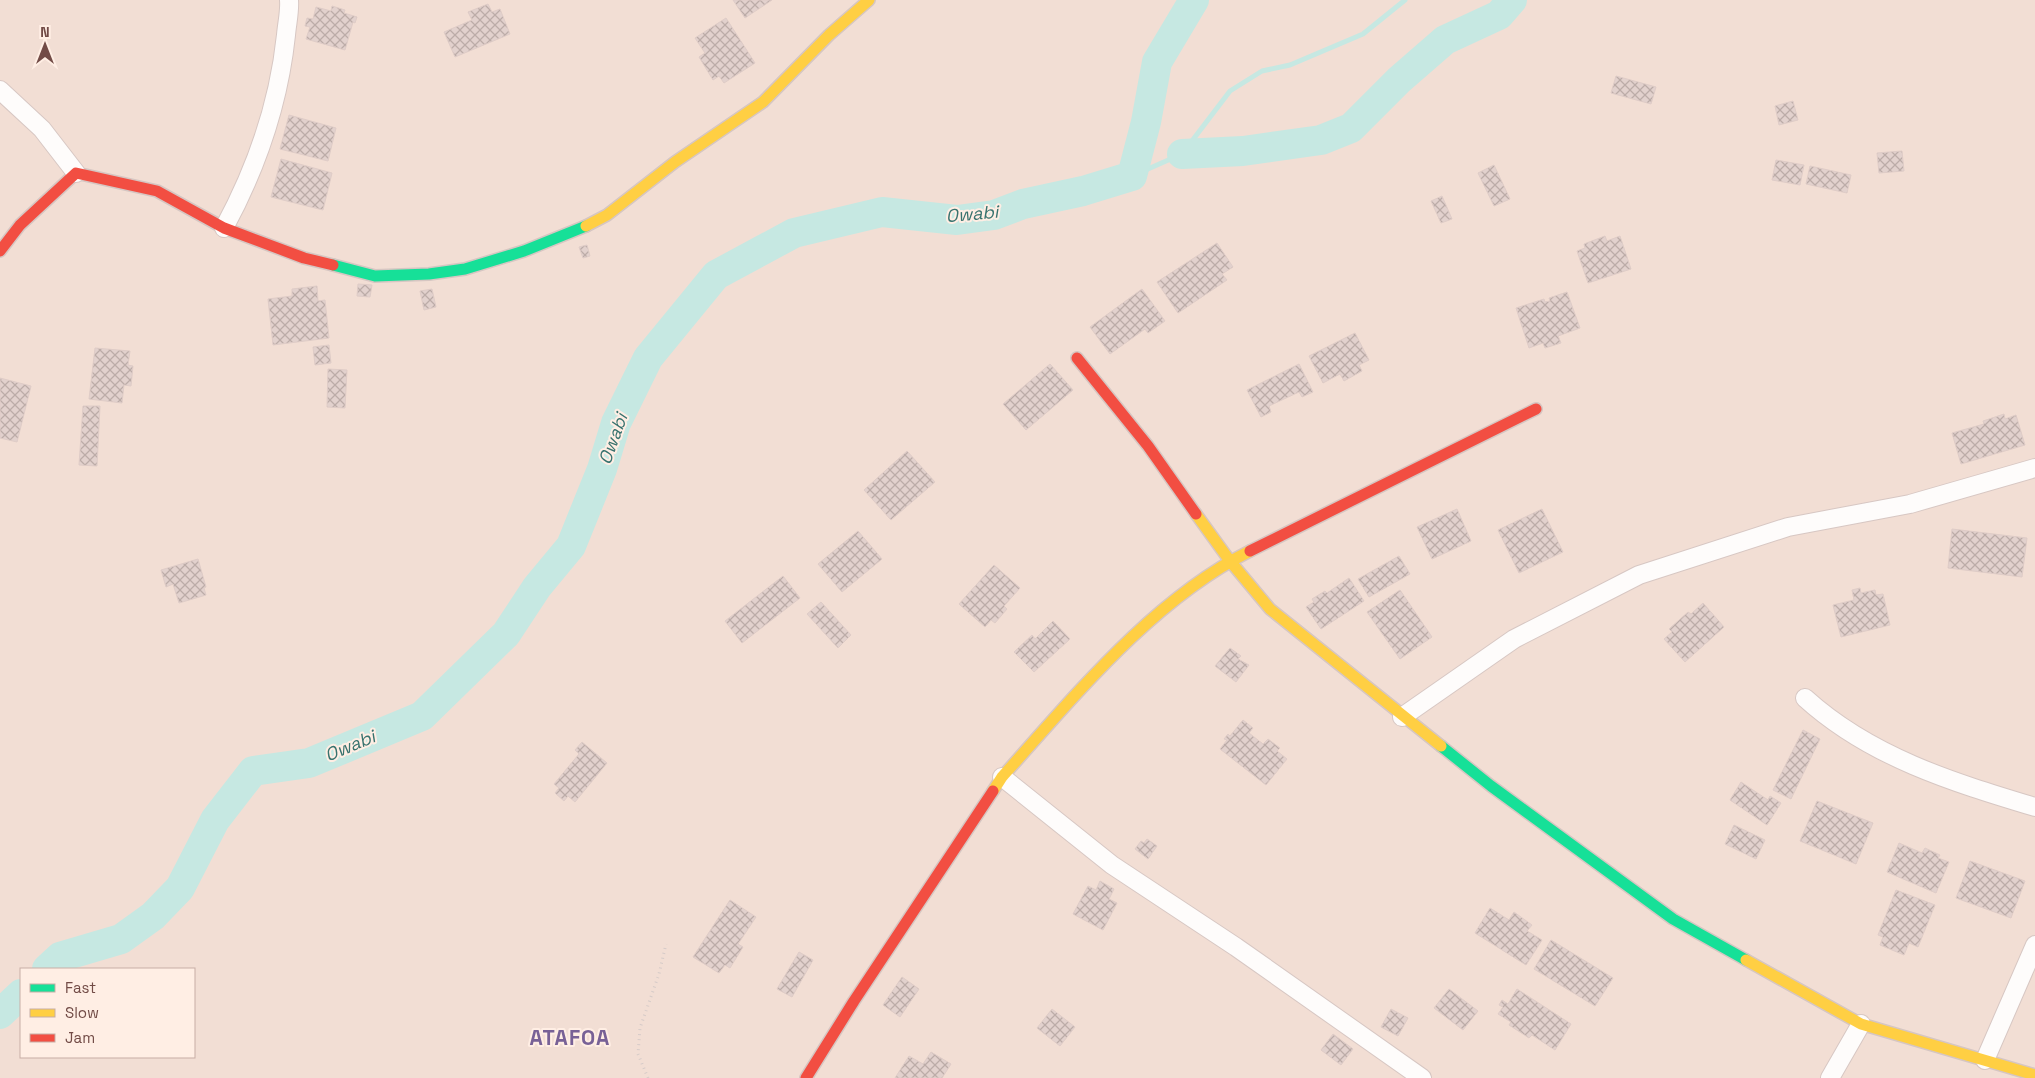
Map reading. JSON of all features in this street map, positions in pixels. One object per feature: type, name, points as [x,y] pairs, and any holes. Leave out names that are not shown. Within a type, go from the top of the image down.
[{"type":"street","points":[[224,228],[243,192],[278,89],[284,56],[289,0]]},
{"type":"street","points":[[0,90],[42,129],[76,173],[157,191],[224,228],[304,258],[375,276],[429,274],[465,269],[524,251],[575,231],[607,215],[675,162],[762,102],[829,35],[869,0]]},
{"type":"street","points":[[0,251],[20,225],[76,173]]},
{"type":"street","points":[[1077,358],[1148,446],[1230,560],[1270,609],[1402,717],[1491,786],[1673,919],[1861,1024],[2035,1076]]},
{"type":"street","points":[[806,1078],[859,993],[1002,777],[1112,656],[1182,595],[1230,560],[1536,409]]},
{"type":"street","points":[[1402,717],[1514,639],[1639,575],[1788,527],[1910,504],[2035,468]]},
{"type":"street","points":[[1805,698],[1830,720],[1874,747],[1930,774],[2035,807]]},
{"type":"street","points":[[1002,777],[1112,865],[1236,948],[1422,1078]]},
{"type":"street","points":[[1985,1060],[2035,945]]},
{"type":"street","points":[[1830,1078],[1861,1024]]},
{"type":"path","points":[[648,1078],[638,1054],[640,1028],[659,974],[666,944]]},
{"type":"shaded area","points":[[0,0],[2035,0],[2035,1078],[0,1078]]},
{"type":"building","points":[[733,0],[772,0],[745,18]]},
{"type":"building","points":[[488,4],[492,12],[500,9],[510,34],[455,57],[444,32],[472,20],[468,12]]},
{"type":"building","points":[[332,6],[345,10],[344,13],[357,17],[355,23],[353,22],[345,50],[306,39],[310,27],[305,26],[307,18],[313,19],[316,7],[331,11]]},
{"type":"building","points":[[726,18],[755,63],[724,83],[719,76],[713,80],[699,57],[705,53],[695,38]]},
{"type":"building","points":[[1616,76],[1656,87],[1651,104],[1611,93]]},
{"type":"building","points":[[1793,101],[1798,120],[1779,125],[1775,106]]},
{"type":"building","points":[[289,115],[336,128],[328,161],[280,149]]},
{"type":"building","points":[[1902,151],[1904,171],[1879,173],[1877,153]]},
{"type":"building","points":[[281,159],[332,173],[323,210],[271,197]]},
{"type":"building","points":[[1776,160],[1804,165],[1800,185],[1772,180]]},
{"type":"building","points":[[1494,165],[1510,199],[1494,206],[1478,173]]},
{"type":"building","points":[[1810,166],[1851,175],[1847,193],[1806,184]]},
{"type":"building","points":[[1442,196],[1452,219],[1441,223],[1431,201]]},
{"type":"building","points":[[1605,236],[1607,241],[1620,236],[1631,269],[1588,283],[1577,251],[1585,248],[1584,244]]},
{"type":"building","points":[[1217,243],[1233,267],[1222,274],[1227,280],[1178,313],[1157,282]]},
{"type":"building","points":[[587,245],[590,256],[583,258],[579,247]]},
{"type":"building","points":[[358,284],[372,285],[370,297],[357,296]]},
{"type":"building","points":[[317,286],[318,301],[325,300],[329,338],[273,345],[268,299],[292,296],[292,289]]},
{"type":"building","points":[[432,289],[436,307],[424,310],[420,291]]},
{"type":"building","points":[[1142,289],[1165,321],[1148,333],[1145,329],[1110,354],[1090,327]]},
{"type":"building","points":[[1567,292],[1580,328],[1558,336],[1561,343],[1545,348],[1543,343],[1529,348],[1516,308],[1544,299],[1545,302],[1550,301],[1549,298]]},
{"type":"building","points":[[1355,333],[1369,360],[1359,365],[1362,371],[1344,381],[1340,374],[1323,383],[1309,356]]},
{"type":"building","points":[[329,345],[331,363],[315,365],[313,347]]},
{"type":"building","points":[[95,348],[130,351],[128,365],[133,366],[131,386],[124,385],[122,403],[89,399]]},
{"type":"building","points":[[1050,364],[1073,390],[1026,430],[1003,404]]},
{"type":"building","points":[[1299,364],[1313,392],[1302,397],[1299,392],[1269,406],[1271,412],[1261,417],[1247,390]]},
{"type":"building","points":[[328,369],[347,370],[345,408],[327,407]]},
{"type":"building","points":[[0,378],[31,386],[17,442],[0,438]]},
{"type":"building","points":[[83,406],[100,406],[97,466],[79,465]]},
{"type":"building","points":[[2004,414],[2005,419],[2016,415],[2025,445],[1961,464],[1952,433],[1984,424],[1983,421]]},
{"type":"building","points":[[907,451],[935,482],[891,520],[864,490]]},
{"type":"building","points":[[1457,509],[1471,541],[1432,559],[1417,527]]},
{"type":"building","points":[[1542,509],[1563,552],[1519,573],[1498,530]]},
{"type":"building","points":[[1952,529],[2027,538],[2022,577],[1948,568]]},
{"type":"building","points":[[858,531],[882,559],[842,592],[818,564]]},
{"type":"building","points":[[1399,556],[1410,574],[1369,597],[1358,579]]},
{"type":"building","points":[[198,559],[206,587],[204,588],[206,595],[179,603],[173,584],[166,587],[161,570]]},
{"type":"building","points":[[994,565],[1020,588],[1004,606],[1007,609],[995,623],[991,620],[985,627],[959,604]]},
{"type":"building","points":[[783,576],[800,598],[742,643],[725,621]]},
{"type":"building","points":[[1349,578],[1364,601],[1321,629],[1306,607],[1314,602],[1312,599],[1325,591],[1327,593]]},
{"type":"building","points":[[1860,588],[1861,593],[1875,590],[1876,595],[1883,594],[1890,625],[1841,637],[1833,605],[1854,600],[1852,590]]},
{"type":"building","points":[[1400,590],[1432,637],[1400,659],[1367,612]]},
{"type":"building","points":[[821,602],[851,635],[838,648],[807,614]]},
{"type":"building","points":[[1703,603],[1724,627],[1685,662],[1664,639],[1672,632],[1669,629],[1688,612],[1691,614]]},
{"type":"building","points":[[1053,621],[1070,639],[1034,672],[1014,652],[1032,635],[1035,639]]},
{"type":"building","points":[[1230,648],[1241,656],[1238,659],[1249,665],[1236,682],[1215,666]]},
{"type":"building","points":[[1243,720],[1253,728],[1249,733],[1263,744],[1268,739],[1280,748],[1277,751],[1287,759],[1266,785],[1220,749],[1227,740],[1224,739],[1228,734],[1230,736]]},
{"type":"building","points":[[1803,730],[1820,739],[1791,799],[1773,790]]},
{"type":"building","points":[[582,742],[607,763],[575,802],[568,796],[564,801],[555,793],[559,788],[554,784],[579,754],[575,750]]},
{"type":"building","points":[[1741,782],[1768,800],[1770,796],[1781,803],[1767,825],[1730,800]]},
{"type":"building","points":[[1817,801],[1873,823],[1856,864],[1800,841]]},
{"type":"building","points":[[1734,825],[1765,840],[1756,859],[1725,844]]},
{"type":"building","points":[[1147,839],[1157,846],[1148,859],[1135,849],[1141,841],[1144,843]]},
{"type":"building","points":[[1899,843],[1922,853],[1925,848],[1940,855],[1938,858],[1949,862],[1936,893],[1887,872]]},
{"type":"building","points":[[1970,861],[2025,881],[2011,918],[1956,898]]},
{"type":"building","points":[[1100,881],[1114,889],[1109,899],[1117,903],[1103,930],[1073,914],[1088,886],[1096,890]]},
{"type":"building","points":[[1896,890],[1935,905],[1918,947],[1909,943],[1904,955],[1880,945],[1883,937],[1878,935]]},
{"type":"building","points":[[730,900],[756,917],[738,944],[743,947],[730,968],[725,965],[719,973],[693,957]]},
{"type":"building","points":[[1490,908],[1509,920],[1514,912],[1532,925],[1527,931],[1542,940],[1526,965],[1475,933]]},
{"type":"building","points":[[1551,940],[1613,978],[1595,1006],[1534,969]]},
{"type":"building","points":[[799,952],[813,960],[792,997],[777,989]]},
{"type":"building","points":[[902,977],[919,989],[900,1017],[883,1005]]},
{"type":"building","points":[[1449,989],[1478,1011],[1463,1030],[1434,1008]]},
{"type":"building","points":[[1517,989],[1571,1024],[1555,1050],[1532,1035],[1529,1038],[1509,1025],[1511,1022],[1498,1014],[1503,1007],[1499,1005],[1502,1000],[1508,1004]]},
{"type":"building","points":[[1052,1009],[1075,1027],[1060,1046],[1037,1028]]},
{"type":"building","points":[[1391,1009],[1408,1018],[1398,1036],[1381,1027]]},
{"type":"building","points":[[1333,1034],[1353,1049],[1341,1065],[1321,1050]]},
{"type":"building","points":[[931,1052],[951,1064],[942,1078],[895,1078],[909,1056],[923,1064]]},
{"type":"waterway","name":"Owabi","points":[[48,968],[60,957],[121,939],[153,916],[180,888],[215,820],[253,771],[309,763],[422,716],[506,634],[537,587],[571,546],[602,469],[616,423],[648,358],[716,275],[794,233],[882,212],[957,220],[994,215],[1023,204],[1083,191],[1132,176],[1146,122],[1157,62],[1194,0]]},
{"type":"waterway","points":[[1132,176],[1182,154],[1230,91],[1262,71],[1290,65],[1363,34],[1405,0]]},
{"type":"waterway","points":[[1182,154],[1243,151],[1321,140],[1351,128],[1399,80],[1445,40],[1499,15],[1512,0]]},
{"type":"waterway","name":"Owabi","points":[[0,1014],[20,995]]},
{"type":"traffic: fast","points":[[333,265],[375,276],[429,274],[465,269],[524,251],[586,226]]},
{"type":"traffic: fast","points":[[1441,746],[1491,786],[1673,919],[1746,960]]},
{"type":"traffic: slow","points":[[586,226],[607,215],[675,162],[763,102],[829,35],[869,0]]},
{"type":"traffic: slow","points":[[1196,514],[1230,561],[1270,609],[1441,746]]},
{"type":"traffic: slow","points":[[993,791],[1002,777],[1086,683],[1147,623],[1214,571],[1250,551]]},
{"type":"traffic: slow","points":[[1746,960],[1861,1024],[2035,1075]]},
{"type":"traffic: jam","points":[[0,251],[20,225],[76,173],[157,191],[224,228],[304,258],[333,265]]},
{"type":"traffic: jam","points":[[1077,358],[1148,446],[1196,514]]},
{"type":"traffic: jam","points":[[1250,551],[1536,409]]},
{"type":"traffic: jam","points":[[806,1078],[854,1001],[993,791]]},
{"type":"district","name":"ATAFOA","points":[[570,1038]]}]
